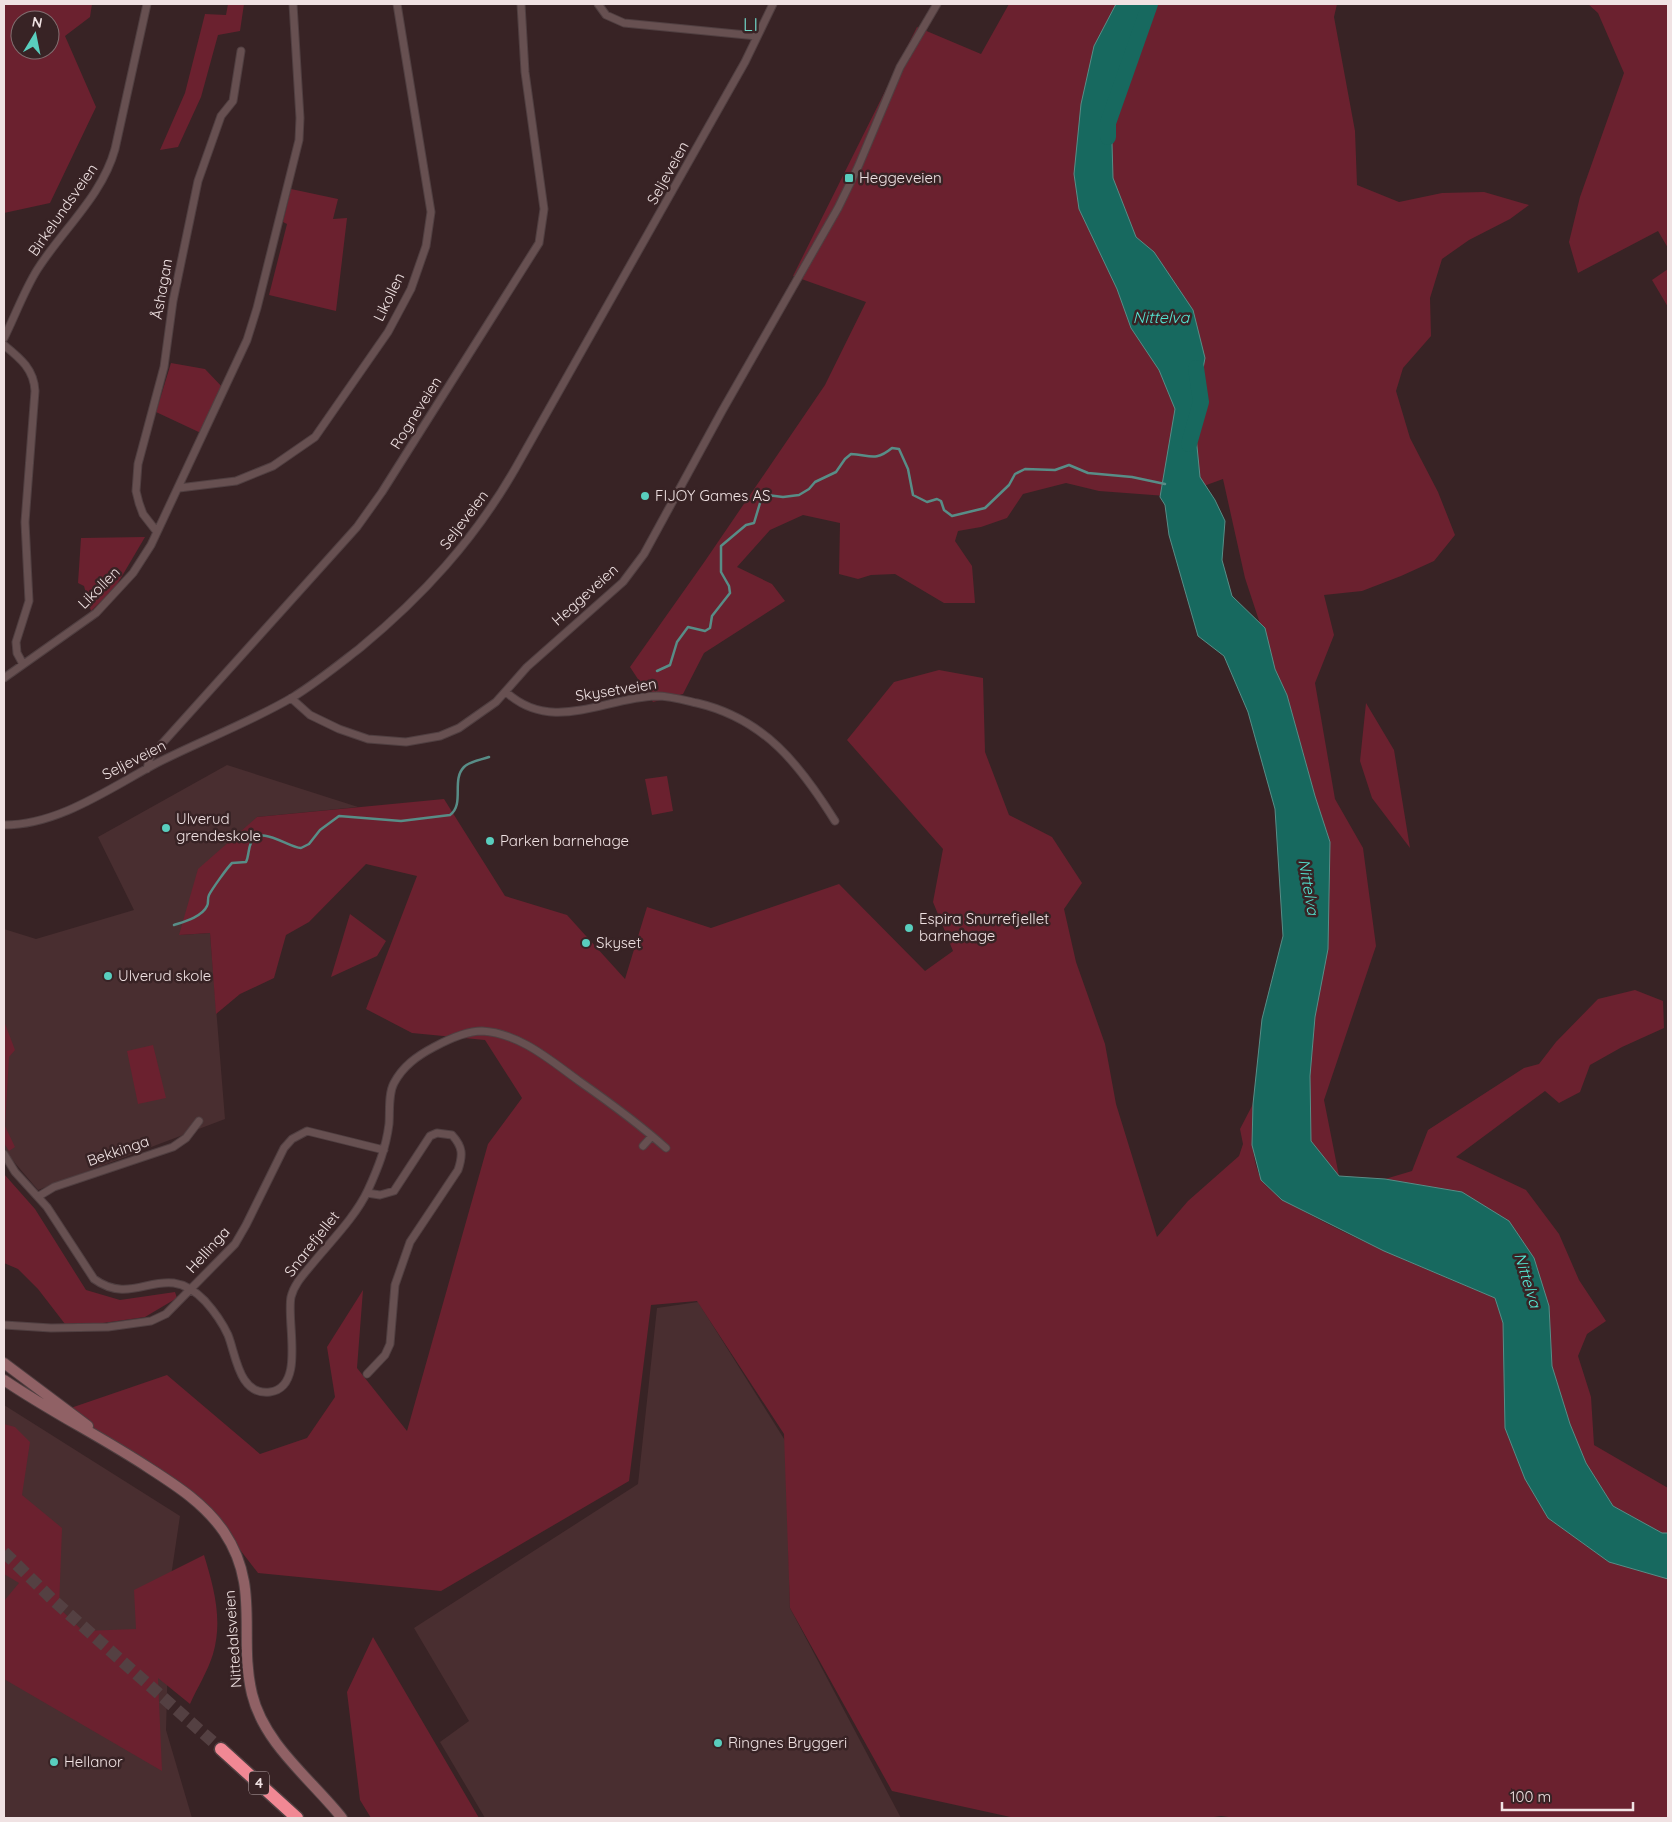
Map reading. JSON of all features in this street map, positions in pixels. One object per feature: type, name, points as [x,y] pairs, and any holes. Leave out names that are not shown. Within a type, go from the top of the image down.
[{"type":"highway","name":"4","points":[[221,1749],[297,1818]]},
{"type":"main road","name":"Nittedalsveien","points":[[4,1363],[73,1412],[98,1435]]},
{"type":"main road","name":"Nittedalsveien","points":[[4,1380],[61,1416],[98,1435],[191,1497],[224,1532],[238,1559],[246,1587],[248,1667],[255,1704],[278,1746],[342,1818]]},
{"type":"street","name":"Birkelundsveien","points":[[4,338],[37,270],[95,194],[108,172],[115,149],[147,4]]},
{"type":"street","name":"Likollen","points":[[4,678],[96,613],[133,573],[157,532],[179,488],[253,324],[296,152],[300,118],[293,4]]},
{"type":"street","name":"Likollen","points":[[179,488],[236,481],[273,466],[315,437],[388,332],[410,289],[426,246],[431,212],[397,4]]},
{"type":"street","name":"Rogneveien","points":[[147,769],[150,757],[357,527],[382,492],[539,243],[544,209],[525,72],[521,4]]},
{"type":"street","points":[[598,4],[606,15],[624,23],[757,36],[773,4]]},
{"type":"street","name":"Heggeveien","points":[[291,698],[310,715],[350,734],[377,741],[406,742],[430,739],[453,732],[480,715],[506,692],[527,667],[616,589],[641,558],[838,208],[858,167],[900,67],[937,4]]},
{"type":"street","name":"Seljeveien","points":[[4,825],[30,822],[60,813],[291,698],[330,671],[394,620],[440,574],[489,512],[546,418],[745,62],[757,36]]},
{"type":"street","name":"Åshagan","points":[[157,532],[143,514],[139,503],[136,491],[138,464],[164,367],[173,301],[198,181],[221,116],[232,101],[240,51]]},
{"type":"street","points":[[4,345],[20,358],[31,372],[35,386],[25,522],[29,602],[16,642],[17,653],[23,664]]},
{"type":"street","name":"Skysetveien","points":[[506,692],[527,707],[544,713],[570,711],[654,696],[688,701],[724,711],[754,726],[789,756],[810,782],[835,821]]},
{"type":"street","name":"Snarefjellet","points":[[4,1154],[16,1172],[39,1196],[90,1275],[110,1288],[127,1290],[174,1282],[190,1289],[205,1301],[219,1319],[247,1383],[262,1392],[279,1389],[286,1383],[291,1372],[291,1297],[297,1283],[342,1228],[367,1193],[384,1150],[392,1087],[402,1070],[420,1054],[448,1040],[480,1031],[512,1038],[544,1055],[666,1148]]},
{"type":"street","name":"Bekkinga","points":[[39,1196],[54,1187],[173,1147],[186,1138],[199,1121]]},
{"type":"street","name":"Hellinga","points":[[4,1325],[95,1328],[151,1321],[166,1314],[234,1244],[246,1225],[284,1148],[298,1134],[304,1131],[311,1132],[384,1150]]},
{"type":"street","points":[[367,1193],[380,1195],[394,1191],[430,1136],[437,1133],[452,1135],[459,1143],[461,1160],[458,1170],[410,1242],[395,1285],[390,1344],[385,1356],[367,1374]]},
{"type":"street","points":[[643,1146],[652,1136]]},
{"type":"shaded area","points":[[4,4],[92,4],[90,17],[65,36],[96,107],[50,203],[4,213]]},
{"type":"shaded area","points":[[228,4],[244,4],[240,31],[218,35],[201,97],[178,147],[160,150],[185,93],[205,14],[226,15]]},
{"type":"shaded area","points":[[1009,4],[1337,4],[1334,17],[1355,131],[1357,185],[1399,202],[1442,193],[1484,192],[1529,205],[1510,219],[1469,240],[1442,259],[1430,298],[1431,336],[1403,368],[1396,391],[1410,438],[1438,492],[1455,535],[1434,561],[1362,591],[1324,595],[1334,635],[1315,683],[1335,799],[1363,848],[1376,946],[1324,1100],[1339,1176],[1311,1141],[1310,1076],[1330,842],[1287,695],[1275,669],[1245,578],[1223,479],[1190,491],[1166,496],[1099,491],[1066,483],[1023,494],[1007,518],[981,527],[958,531],[955,541],[972,566],[975,603],[944,603],[895,574],[871,575],[858,579],[839,574],[840,523],[803,515],[770,530],[737,567],[772,584],[785,601],[704,653],[683,694],[653,702],[630,667],[825,385],[866,302],[793,276],[917,27],[981,54]]},
{"type":"shaded area","points":[[1588,4],[1668,4],[1668,248],[1658,231],[1578,273],[1569,242],[1580,197],[1624,73],[1598,13]]},
{"type":"shaded area","points":[[291,189],[338,199],[333,219],[347,218],[336,311],[269,295],[287,224],[283,222]]},
{"type":"shaded area","points":[[1668,269],[1668,307],[1652,280]]},
{"type":"shaded area","points":[[171,363],[205,369],[225,390],[203,434],[156,412]]},
{"type":"shaded area","points":[[145,537],[115,588],[91,611],[84,586],[78,583],[81,538]]},
{"type":"shaded area","points":[[939,670],[983,678],[985,752],[1009,815],[1052,837],[1082,883],[1064,909],[1076,962],[1105,1044],[1116,1104],[1157,1237],[1188,1201],[1239,1156],[1243,1144],[1240,1129],[1253,1104],[1253,1142],[1257,1170],[1261,1179],[1274,1192],[1331,1226],[1495,1298],[1503,1323],[1505,1428],[1525,1479],[1548,1518],[1609,1562],[1668,1579],[1668,1818],[1236,1818],[1221,1816],[1207,1818],[1015,1818],[892,1791],[790,1608],[784,1434],[697,1301],[651,1305],[629,1481],[441,1591],[258,1573],[231,1538],[193,1499],[56,1413],[167,1375],[260,1454],[307,1438],[335,1397],[327,1347],[363,1290],[357,1368],[407,1431],[488,1144],[522,1098],[485,1040],[412,1033],[366,1009],[417,876],[366,864],[309,922],[286,935],[274,978],[240,994],[216,1014],[210,933],[179,935],[198,869],[257,817],[444,799],[505,896],[567,915],[625,979],[647,907],[711,928],[839,884],[925,971],[953,951],[933,902],[943,849],[847,740],[894,682]]},
{"type":"shaded area","points":[[1366,703],[1394,750],[1410,848],[1372,798],[1360,761]]},
{"type":"shaded area","name":"Ulverud skole","points":[[227,765],[358,807],[257,817],[180,935],[210,933],[225,1119],[38,1190],[4,1150],[4,929],[36,939],[134,910],[98,837]]},
{"type":"shaded area","points":[[667,776],[673,811],[652,815],[645,779]]},
{"type":"shaded area","points":[[350,914],[386,941],[377,956],[331,977]]},
{"type":"shaded area","points":[[1635,990],[1663,1001],[1664,1028],[1622,1047],[1590,1065],[1580,1092],[1559,1103],[1545,1091],[1456,1157],[1526,1190],[1559,1234],[1579,1280],[1606,1321],[1587,1334],[1578,1356],[1591,1397],[1594,1445],[1668,1488],[1668,1533],[1662,1533],[1613,1506],[1586,1463],[1570,1424],[1552,1366],[1549,1306],[1462,1192],[1385,1179],[1412,1171],[1428,1130],[1524,1068],[1539,1064],[1556,1042],[1598,999]]},
{"type":"shaded area","points":[[4,1021],[15,1050],[9,1057],[5,1126],[15,1147],[9,1151],[4,1143]]},
{"type":"shaded area","points":[[153,1045],[166,1098],[138,1104],[127,1051]]},
{"type":"shaded area","points":[[4,1174],[35,1209],[86,1290],[120,1300],[175,1292],[177,1298],[145,1317],[103,1323],[65,1324],[38,1289],[18,1269],[4,1263]]},
{"type":"shaded area","points":[[698,1302],[786,1442],[790,1608],[901,1818],[485,1818],[440,1742],[469,1721],[414,1628],[638,1484],[657,1308]]},
{"type":"shaded area","points":[[4,1405],[180,1516],[170,1583],[166,1730],[192,1818],[4,1818]]},
{"type":"shaded area","points":[[4,1424],[15,1427],[30,1442],[22,1495],[62,1528],[59,1608],[83,1631],[136,1629],[134,1590],[204,1555],[216,1604],[216,1641],[208,1667],[190,1704],[158,1678],[162,1771],[4,1679],[4,1601],[19,1583],[4,1574]]},
{"type":"shaded area","points":[[373,1637],[479,1818],[371,1818],[360,1800],[347,1692]]},
{"type":"water","points":[[1116,4],[1148,4],[1111,108],[1113,178],[1136,237],[1154,252],[1193,310],[1205,358],[1194,416],[1200,477],[1215,500],[1225,521],[1222,560],[1232,596],[1265,628],[1275,669],[1287,695],[1330,842],[1328,949],[1315,1017],[1310,1076],[1311,1141],[1339,1176],[1385,1179],[1462,1192],[1509,1221],[1534,1258],[1549,1306],[1552,1366],[1570,1424],[1586,1463],[1613,1506],[1662,1533],[1668,1533],[1668,1579],[1609,1562],[1548,1518],[1525,1479],[1505,1428],[1503,1323],[1495,1298],[1384,1251],[1282,1200],[1261,1180],[1252,1145],[1253,1104],[1262,1019],[1283,936],[1275,809],[1248,712],[1224,656],[1198,636],[1169,535],[1165,505],[1160,497],[1175,409],[1159,370],[1131,328],[1117,289],[1079,209],[1074,174],[1081,104],[1094,46]]},
{"type":"waterway","name":"Nittelva","points":[[1108,137],[1108,123],[1150,4]]},
{"type":"waterway","name":"Nittelva","points":[[1189,444],[1201,402],[1196,368]]},
{"type":"waterway","points":[[657,671],[670,665],[677,642],[688,627],[705,631],[710,628],[712,616],[730,593],[729,586],[721,572],[721,546],[746,525],[754,523],[760,503],[767,495],[783,497],[799,495],[809,489],[815,482],[836,472],[851,454],[877,456],[892,448],[899,449],[908,469],[913,495],[927,502],[937,499],[941,501],[944,510],[952,516],[985,508],[1009,485],[1015,474],[1025,469],[1055,470],[1069,465],[1088,473],[1132,477],[1165,484]]},
{"type":"waterway","points":[[174,925],[192,919],[205,910],[208,905],[208,896],[232,863],[246,862],[250,845],[255,838],[267,836],[301,848],[309,844],[320,830],[339,816],[401,821],[450,815],[457,805],[460,772],[469,763],[489,757]]},
{"type":"tunnel","points":[[4,1552],[52,1599],[221,1749]]},
{"type":"place","name":"Heggeveien","points":[[849,178]]},
{"type":"place","name":"FIJOY Games AS","points":[[645,496]]},
{"type":"place","name":"Ulverud grendeskole","points":[[166,828]]},
{"type":"place","name":"Parken barnehage","points":[[490,841]]},
{"type":"place","name":"Espira Snurrefjellet barnehage","points":[[909,928]]},
{"type":"place","name":"Skyset","points":[[586,943]]},
{"type":"place","name":"Ulverud skole","points":[[108,976]]},
{"type":"place","name":"Ringnes Bryggeri","points":[[718,1743]]},
{"type":"place","name":"Hellanor","points":[[54,1762]]},
{"type":"district","name":"LI","points":[[751,25]]}]
